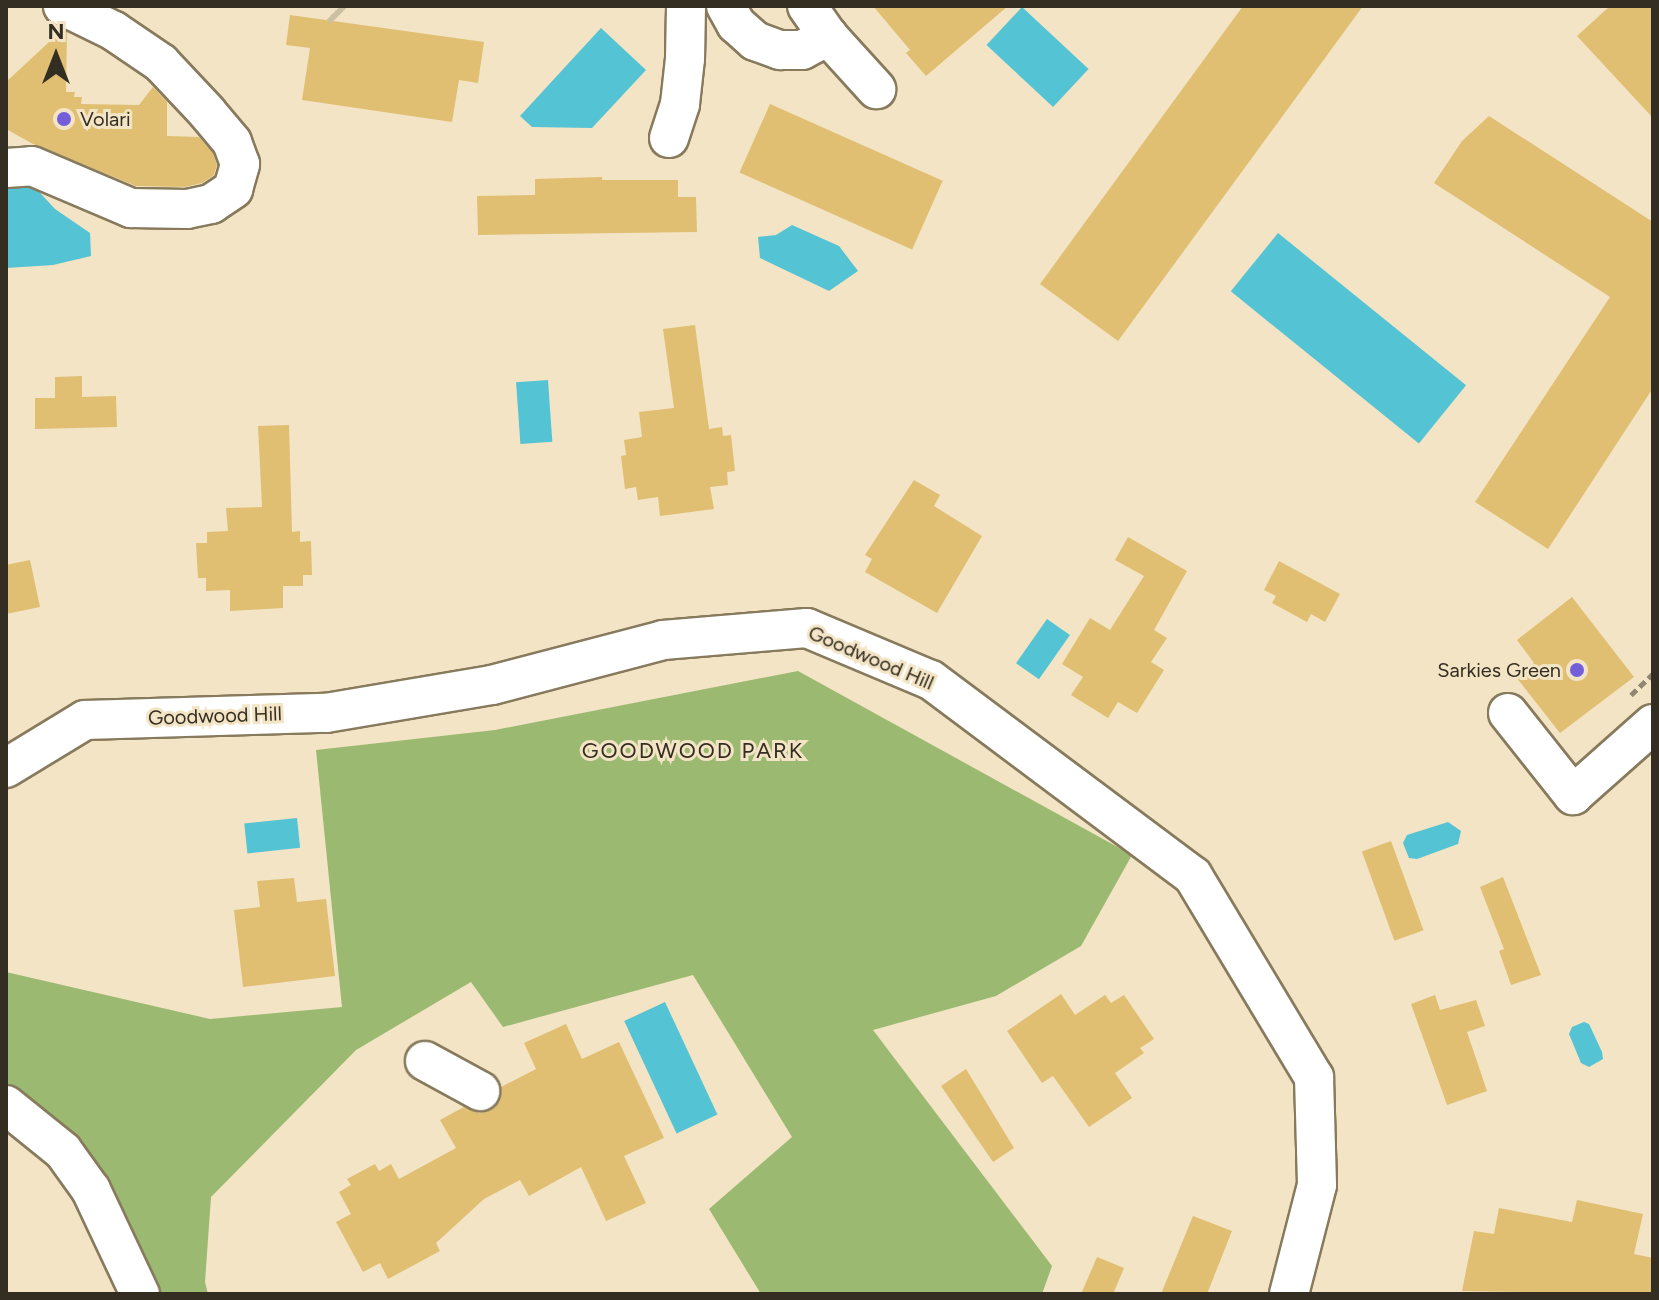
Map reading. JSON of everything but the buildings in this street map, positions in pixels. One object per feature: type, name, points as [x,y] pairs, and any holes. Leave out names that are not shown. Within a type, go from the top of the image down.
[{"type":"street","points":[[6,168],[32,166],[131,208],[187,209],[211,204],[233,189],[240,164],[232,142],[207,112],[161,63],[114,31],[63,6]]},
{"type":"street","points":[[669,138],[680,104],[686,6]]},
{"type":"street","points":[[726,6],[736,24],[755,41],[780,50],[802,50],[817,21],[876,89]]},
{"type":"street","name":"Goodwood Hill","points":[[6,768],[85,720],[326,713],[492,685],[663,640],[807,628],[931,680],[1193,876],[1314,1077],[1317,1185],[1289,1294]]},
{"type":"street","points":[[1508,713],[1573,795],[1653,724]]},
{"type":"street","points":[[425,1061],[480,1091]]},
{"type":"street","points":[[6,1105],[63,1151],[91,1190],[140,1294]]},
{"type":"green space","points":[[798,671],[1132,855],[1081,946],[996,996],[873,1030],[1052,1266],[1042,1294],[761,1294],[709,1209],[792,1137],[693,975],[503,1027],[471,982],[356,1050],[211,1197],[205,1282],[208,1294],[145,1294],[116,1219],[6,1108],[6,972],[210,1019],[342,1007],[316,750],[495,730]]},
{"type":"water","points":[[1022,7],[1089,69],[1053,107],[987,45]]},
{"type":"water","points":[[601,28],[646,70],[592,128],[532,127],[520,116]]},
{"type":"water","points":[[17,168],[55,209],[90,233],[91,256],[53,265],[6,268],[6,172]]},
{"type":"water","points":[[792,225],[839,246],[858,271],[829,291],[760,258],[758,237],[776,235]]},
{"type":"water","points":[[1278,233],[1466,385],[1419,444],[1231,291]]},
{"type":"water","points":[[548,380],[552,442],[520,444],[516,382]]},
{"type":"water","points":[[1047,619],[1070,635],[1039,679],[1016,663]]},
{"type":"water","points":[[297,818],[300,848],[247,853],[244,824]]},
{"type":"water","points":[[1448,822],[1461,831],[1458,844],[1417,859],[1409,858],[1403,843],[1407,835]]},
{"type":"water","points":[[665,1002],[717,1114],[677,1133],[624,1021]]},
{"type":"water","points":[[1584,1022],[1589,1024],[1603,1059],[1589,1067],[1581,1063],[1569,1034],[1572,1027]]},
{"type":"tunnel","points":[[340,6],[344,10]]},
{"type":"place","name":"Volari","points":[[64,119]]},
{"type":"place","name":"Sarkies Green","points":[[1577,670]]},
{"type":"district","name":"GOODWOOD PARK","points":[[693,751]]}]
